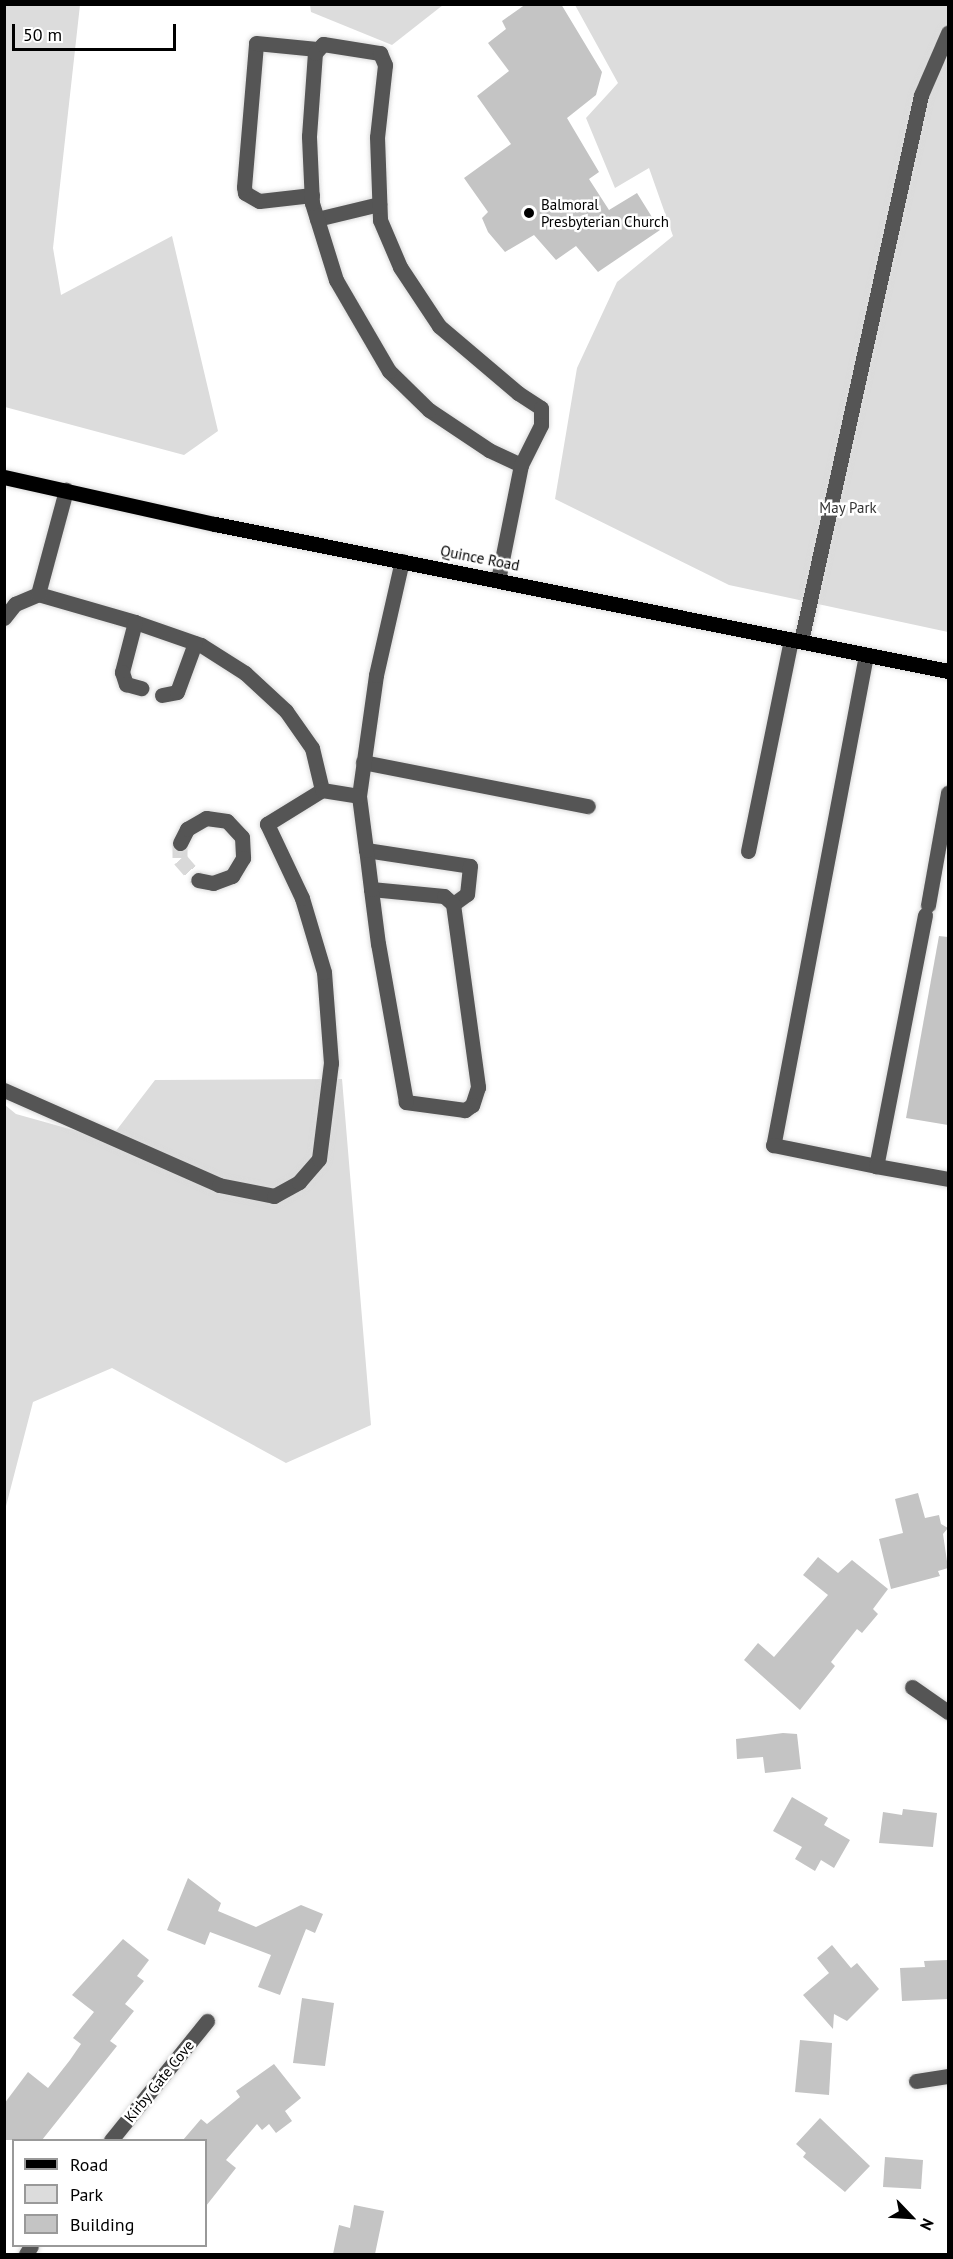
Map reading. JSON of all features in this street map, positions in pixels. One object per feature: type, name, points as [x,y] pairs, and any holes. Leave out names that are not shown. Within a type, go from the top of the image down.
[{"type":"main road","name":"Quince Road","points":[[4,477],[402,561],[948,671]]},
{"type":"street","points":[[748,851],[921,95],[948,33]]},
{"type":"street","points":[[312,195],[259,201],[245,193],[244,187],[256,43],[317,49]]},
{"type":"street","points":[[498,580],[521,465],[541,425],[541,408],[518,393],[439,326],[400,267],[380,220],[376,137],[385,64],[380,53],[323,44],[317,49],[309,136],[312,195],[336,280],[389,370],[429,410],[489,450],[521,465]]},
{"type":"street","points":[[317,219],[379,204]]},
{"type":"street","points":[[38,594],[66,490]]},
{"type":"street","points":[[371,889],[444,896],[453,904],[478,1087],[472,1105],[465,1110],[406,1102],[371,889],[358,795],[376,675],[402,561]]},
{"type":"street","points":[[4,618],[15,604],[38,594],[135,622],[195,643],[245,673],[286,711],[312,748],[322,790]]},
{"type":"street","points":[[135,622],[122,672],[126,684],[141,688]]},
{"type":"street","points":[[162,696],[177,692],[195,643]]},
{"type":"street","points":[[866,654],[772,1145],[948,1179]]},
{"type":"street","points":[[363,762],[588,806]]},
{"type":"street","points":[[242,837],[322,790],[358,795]]},
{"type":"street","points":[[876,1166],[948,793]]},
{"type":"street","points":[[180,843],[187,829],[206,818],[227,821],[242,837],[243,858],[232,876],[213,883],[198,880]]},
{"type":"street","points":[[4,1090],[219,1185],[274,1196],[299,1182],[319,1159],[331,1063],[325,983],[302,897],[267,824]]},
{"type":"street","points":[[366,850],[470,866],[467,894],[453,904]]},
{"type":"street","points":[[912,1687],[948,1712]]},
{"type":"street","name":"Kirby Gate Cove","points":[[112,2139],[207,2021]]},
{"type":"street","points":[[916,2081],[948,2076]]},
{"type":"green space","points":[[310,4],[443,5],[392,45],[311,12]]},
{"type":"green space","points":[[4,5],[80,5],[53,248],[61,295],[172,236],[218,431],[184,455],[5,407]]},
{"type":"green space","name":"May Park","points":[[575,5],[948,5],[948,632],[729,585],[555,499],[577,368],[617,282],[673,236],[649,168],[615,188],[586,118],[618,83]]},
{"type":"green space","points":[[342,1079],[371,1425],[286,1463],[112,1368],[33,1402],[5,1510],[5,1105],[16,1114],[109,1140],[155,1080]]},
{"type":"building","points":[[526,4],[561,4],[602,72],[596,95],[567,118],[599,172],[589,179],[609,210],[637,193],[660,230],[598,272],[576,246],[556,260],[534,235],[505,252],[488,232],[482,218],[488,212],[464,178],[511,144],[477,96],[509,71],[488,43],[506,29],[502,21]]},
{"type":"building","points":[[939,936],[948,937],[948,1125],[906,1118]]},
{"type":"building","points":[[918,1493],[925,1518],[939,1515],[941,1524],[948,1528],[943,1534],[948,1568],[938,1571],[940,1576],[891,1589],[879,1539],[903,1533],[895,1499]]},
{"type":"building","points":[[818,1557],[838,1573],[852,1560],[888,1589],[873,1609],[878,1614],[862,1633],[857,1629],[831,1662],[835,1666],[800,1710],[744,1660],[758,1643],[774,1657],[828,1595],[803,1575]]},
{"type":"building","points":[[783,1733],[797,1734],[801,1769],[765,1773],[763,1757],[737,1759],[736,1739]]},
{"type":"building","points":[[792,1797],[828,1818],[824,1825],[850,1840],[834,1868],[821,1860],[815,1871],[795,1859],[802,1847],[773,1831]]},
{"type":"building","points":[[903,1809],[937,1813],[933,1847],[879,1843],[883,1812],[902,1815]]},
{"type":"building","points":[[188,1878],[221,1903],[218,1911],[256,1927],[301,1905],[323,1914],[315,1933],[306,1929],[280,1995],[258,1987],[271,1955],[210,1932],[205,1945],[167,1930]]},
{"type":"building","points":[[123,1939],[149,1960],[137,1976],[144,1981],[125,2004],[134,2011],[110,2041],[117,2046],[43,2139],[4,2140],[4,2104],[28,2072],[48,2088],[81,2044],[73,2038],[94,2012],[72,1995]]},
{"type":"building","points":[[832,1945],[851,1968],[857,1963],[879,1989],[847,2021],[834,2014],[833,2029],[803,1995],[829,1973],[817,1958]]},
{"type":"building","points":[[948,1960],[948,1999],[902,2001],[900,1968],[925,1967],[924,1961]]},
{"type":"building","points":[[302,1998],[334,2003],[325,2066],[293,2063]]},
{"type":"building","points":[[800,2040],[832,2043],[829,2095],[795,2092]]},
{"type":"building","points":[[274,2064],[301,2098],[285,2111],[292,2121],[276,2133],[269,2124],[262,2130],[257,2124],[226,2160],[236,2168],[207,2205],[207,2139],[184,2139],[201,2119],[207,2124],[240,2097],[236,2091]]},
{"type":"building","points":[[820,2118],[870,2166],[845,2192],[803,2157],[806,2153],[796,2144]]},
{"type":"building","points":[[885,2157],[923,2160],[921,2189],[883,2187]]},
{"type":"building","points":[[354,2205],[384,2211],[375,2254],[333,2254],[339,2225],[350,2228]]},
{"type":"tunnel","points":[[180,843],[180,859],[198,880]]},
{"type":"place","name":"Balmoral Presbyterian Church","points":[[529,213]]}]
